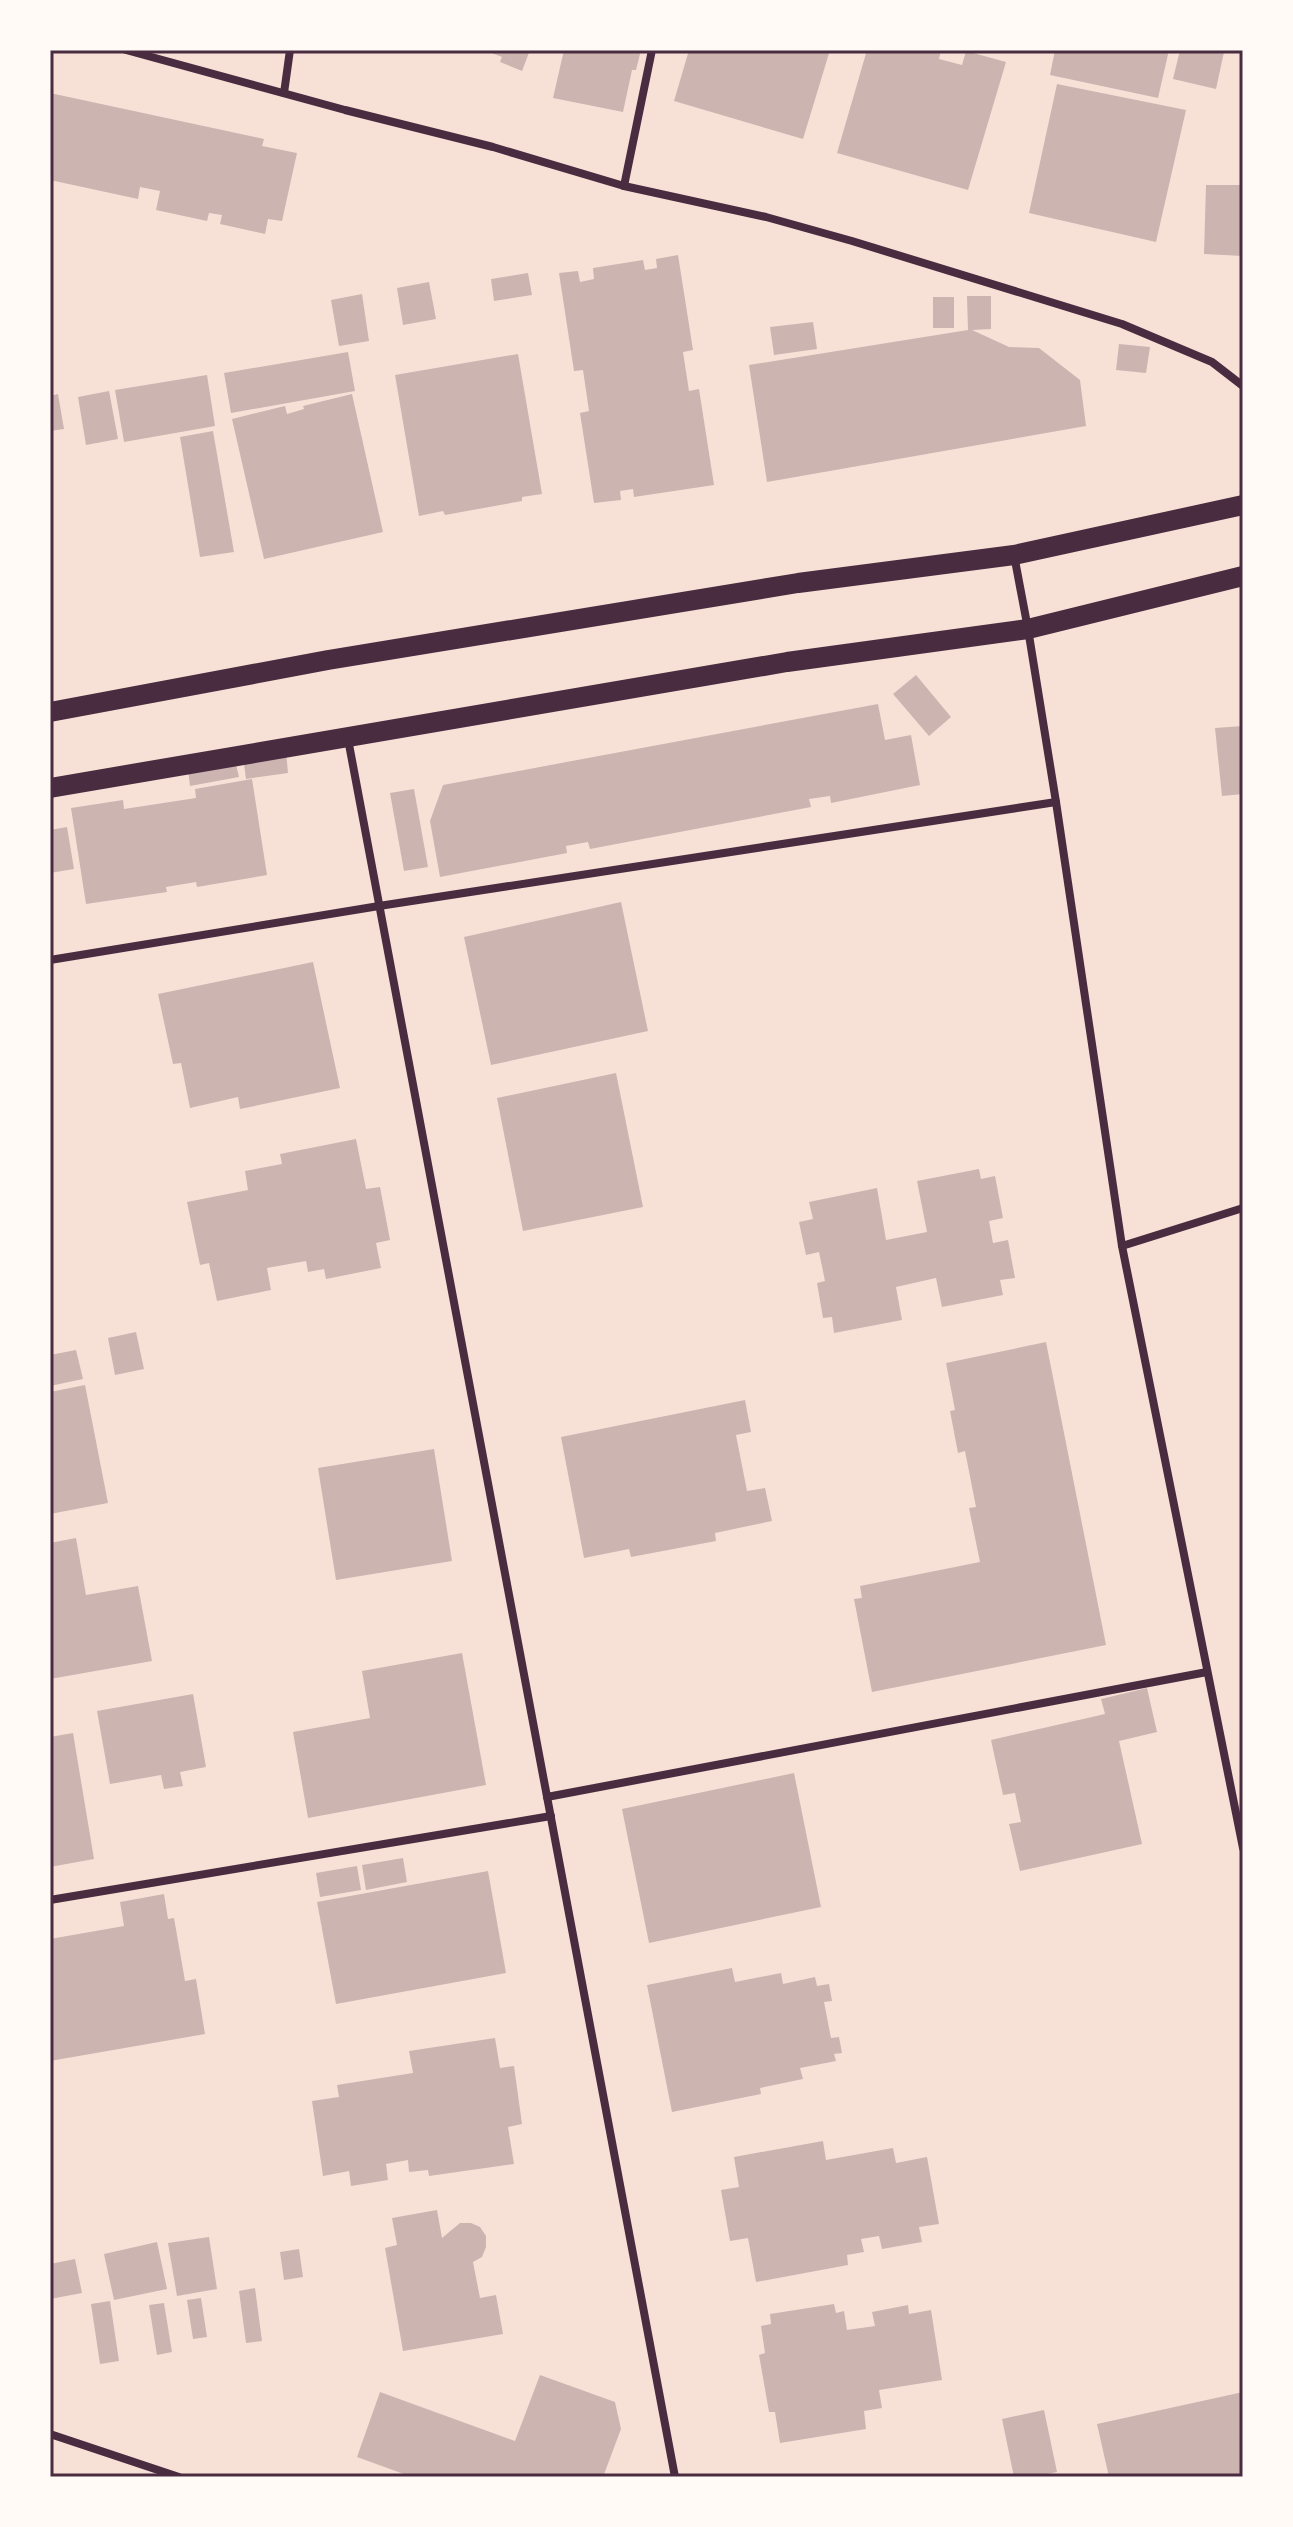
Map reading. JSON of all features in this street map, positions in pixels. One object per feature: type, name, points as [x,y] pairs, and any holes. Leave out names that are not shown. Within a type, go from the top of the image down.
[{"type":"main road","points":[[50,712],[375,652],[798,583],[1014,555],[1243,505]]},
{"type":"main road","points":[[50,788],[787,662],[1028,629],[1243,576]]},
{"type":"street","points":[[126,50],[493,147],[624,186],[766,217],[1122,324],[1212,362],[1243,386]]},
{"type":"street","points":[[284,93],[290,50]]},
{"type":"street","points":[[624,186],[652,50]]},
{"type":"street","points":[[1014,555],[1056,802],[1122,1246],[1243,1848]]},
{"type":"street","points":[[348,738],[675,2477]]},
{"type":"street","points":[[50,960],[1056,802]]},
{"type":"street","points":[[1122,1246],[1243,1208]]},
{"type":"street","points":[[547,1797],[1207,1672]]},
{"type":"street","points":[[50,1900],[551,1816]]},
{"type":"street","points":[[50,2434],[179,2477]]},
{"type":"building","points":[[484,50],[530,50],[522,71],[500,62],[502,57]]},
{"type":"building","points":[[564,50],[641,50],[636,70],[632,70],[623,112],[553,98]]},
{"type":"building","points":[[689,50],[830,50],[803,139],[674,101]]},
{"type":"building","points":[[867,50],[941,50],[939,59],[962,65],[966,51],[1006,62],[968,190],[837,153]]},
{"type":"building","points":[[1055,50],[1169,50],[1158,98],[1050,75]]},
{"type":"building","points":[[1180,50],[1224,52],[1216,89],[1173,79]]},
{"type":"building","points":[[1057,84],[1186,110],[1156,242],[1029,213]]},
{"type":"building","points":[[50,93],[264,139],[262,146],[297,153],[282,221],[268,219],[265,234],[220,224],[222,215],[209,213],[207,221],[156,210],[160,191],[140,187],[138,199],[50,180]]},
{"type":"building","points":[[1206,185],[1243,185],[1243,256],[1204,254]]},
{"type":"building","points":[[678,255],[693,350],[683,352],[689,391],[699,389],[714,485],[634,497],[633,489],[620,491],[621,500],[594,503],[580,413],[589,411],[583,370],[574,371],[559,273],[578,271],[580,282],[594,279],[593,268],[643,260],[645,270],[657,268],[656,259]]},
{"type":"building","points":[[528,273],[532,295],[494,301],[491,279]]},
{"type":"building","points":[[429,282],[436,319],[403,325],[397,288]]},
{"type":"building","points":[[362,294],[369,341],[339,346],[331,300]]},
{"type":"building","points":[[967,296],[991,296],[991,329],[972,330],[1009,347],[1039,348],[1080,380],[1086,426],[767,482],[749,365],[968,330]]},
{"type":"building","points":[[933,297],[954,297],[954,328],[933,328]]},
{"type":"building","points":[[813,322],[817,349],[774,355],[770,327]]},
{"type":"building","points":[[1119,344],[1150,347],[1146,373],[1116,370]]},
{"type":"building","points":[[348,352],[355,391],[231,413],[224,373]]},
{"type":"building","points":[[518,354],[542,494],[522,497],[522,501],[445,515],[443,511],[419,516],[395,375]]},
{"type":"building","points":[[207,375],[215,426],[124,442],[115,390]]},
{"type":"building","points":[[109,391],[118,439],[86,445],[78,397]]},
{"type":"building","points":[[58,394],[64,429],[50,431],[50,396]]},
{"type":"building","points":[[352,394],[383,532],[264,559],[232,419],[285,406],[287,414],[304,409],[303,406]]},
{"type":"building","points":[[213,431],[234,552],[200,557],[180,437]]},
{"type":"building","points":[[916,675],[951,717],[929,736],[893,694]]},
{"type":"building","points":[[878,704],[885,740],[911,735],[920,785],[831,803],[830,796],[809,799],[811,807],[590,849],[588,842],[566,846],[567,853],[440,877],[430,821],[443,785]]},
{"type":"building","points":[[1243,726],[1243,794],[1222,796],[1215,728]]},
{"type":"building","points":[[286,751],[288,773],[246,779],[243,757]]},
{"type":"building","points":[[235,760],[239,777],[190,786],[188,769]]},
{"type":"building","points":[[252,779],[267,875],[197,887],[196,882],[166,887],[167,892],[86,904],[71,808],[123,800],[124,809],[196,798],[195,789]]},
{"type":"building","points":[[414,789],[428,867],[404,871],[390,793]]},
{"type":"building","points":[[67,827],[74,869],[50,873],[50,830]]},
{"type":"building","points":[[621,902],[648,1031],[491,1065],[464,937]]},
{"type":"building","points":[[313,962],[340,1088],[240,1109],[238,1097],[190,1108],[181,1063],[173,1064],[158,994]]},
{"type":"building","points":[[616,1073],[643,1207],[523,1231],[497,1098]]},
{"type":"building","points":[[356,1139],[366,1189],[380,1187],[390,1240],[376,1243],[381,1268],[326,1279],[324,1269],[308,1272],[306,1261],[267,1268],[271,1290],[217,1301],[209,1263],[200,1265],[187,1202],[248,1190],[245,1171],[282,1164],[280,1154]]},
{"type":"building","points":[[979,1169],[981,1179],[995,1176],[1003,1218],[989,1221],[993,1243],[1008,1240],[1015,1278],[1000,1280],[1003,1295],[942,1307],[936,1278],[896,1287],[902,1320],[834,1333],[832,1317],[823,1318],[817,1283],[825,1281],[819,1252],[806,1255],[799,1222],[813,1219],[809,1202],[877,1188],[886,1240],[927,1232],[917,1181]]},
{"type":"building","points":[[136,1332],[144,1369],[115,1375],[108,1338]]},
{"type":"building","points":[[1046,1342],[1106,1645],[872,1692],[854,1599],[862,1598],[860,1586],[980,1562],[969,1508],[976,1507],[965,1451],[958,1453],[950,1411],[955,1410],[946,1363]]},
{"type":"building","points":[[76,1350],[83,1379],[50,1386],[50,1355]]},
{"type":"building","points":[[85,1385],[108,1503],[50,1514],[50,1392]]},
{"type":"building","points":[[745,1400],[751,1432],[736,1435],[747,1491],[765,1488],[772,1521],[715,1533],[716,1541],[631,1557],[629,1549],[584,1558],[561,1437]]},
{"type":"building","points":[[434,1449],[452,1561],[336,1580],[318,1468]]},
{"type":"building","points":[[76,1538],[86,1595],[138,1586],[152,1661],[50,1679],[50,1543]]},
{"type":"building","points":[[462,1653],[486,1785],[308,1818],[293,1732],[370,1718],[362,1671]]},
{"type":"building","points":[[1147,1688],[1157,1732],[1119,1741],[1142,1844],[1020,1871],[1009,1824],[1021,1822],[1015,1793],[1003,1795],[991,1740],[1105,1714],[1101,1699]]},
{"type":"building","points":[[193,1694],[206,1767],[180,1772],[183,1786],[164,1789],[161,1775],[110,1784],[97,1711]]},
{"type":"building","points":[[73,1733],[94,1859],[50,1867],[50,1737]]},
{"type":"building","points":[[794,1773],[821,1907],[649,1943],[622,1809]]},
{"type":"building","points":[[403,1858],[407,1882],[366,1890],[362,1865]]},
{"type":"building","points":[[357,1866],[361,1890],[320,1897],[316,1873]]},
{"type":"building","points":[[488,1871],[506,1973],[336,2004],[317,1902]]},
{"type":"building","points":[[164,1894],[168,1919],[174,1918],[185,1981],[196,1979],[205,2034],[50,2061],[50,1939],[124,1926],[120,1902]]},
{"type":"building","points":[[732,1968],[735,1982],[781,1973],[783,1984],[815,1977],[817,1986],[829,1984],[832,2001],[824,2002],[831,2038],[839,2037],[842,2053],[834,2054],[836,2061],[800,2068],[803,2079],[760,2088],[761,2094],[672,2112],[647,1985]]},
{"type":"building","points":[[495,2038],[500,2068],[514,2066],[522,2124],[508,2127],[514,2164],[429,2176],[428,2170],[409,2172],[408,2160],[386,2164],[388,2180],[351,2186],[349,2171],[323,2176],[312,2101],[339,2097],[337,2085],[413,2073],[409,2051]]},
{"type":"building","points":[[823,2141],[826,2160],[893,2148],[896,2163],[927,2157],[939,2224],[919,2227],[922,2242],[882,2249],[879,2236],[861,2239],[864,2252],[847,2255],[848,2265],[756,2282],[748,2238],[730,2241],[721,2190],[739,2187],[734,2157]]},
{"type":"building","points":[[437,2210],[442,2238],[460,2223],[480,2227],[486,2236],[482,2257],[473,2262],[480,2298],[496,2295],[503,2334],[403,2351],[385,2248],[397,2245],[392,2218]]},
{"type":"building","points":[[209,2237],[217,2289],[177,2296],[168,2243]]},
{"type":"building","points":[[157,2242],[167,2289],[114,2300],[104,2254]]},
{"type":"building","points":[[299,2249],[303,2277],[284,2280],[280,2252]]},
{"type":"building","points":[[75,2259],[82,2293],[50,2299],[50,2264]]},
{"type":"building","points":[[255,2288],[262,2341],[246,2343],[239,2291]]},
{"type":"building","points":[[201,2298],[207,2337],[193,2339],[187,2300]]},
{"type":"building","points":[[110,2301],[119,2361],[100,2364],[91,2304]]},
{"type":"building","points":[[164,2303],[172,2352],[157,2355],[149,2305]]},
{"type":"building","points":[[834,2304],[836,2313],[844,2311],[847,2330],[875,2326],[872,2312],[908,2305],[909,2314],[931,2310],[942,2380],[879,2390],[882,2408],[864,2411],[866,2429],[780,2443],[775,2412],[769,2412],[759,2355],[765,2353],[761,2326],[771,2324],[770,2314]]},
{"type":"building","points":[[540,2375],[615,2402],[621,2429],[603,2477],[412,2477],[357,2457],[380,2392],[515,2441]]},
{"type":"building","points":[[1243,2392],[1243,2477],[1109,2477],[1097,2424]]},
{"type":"building","points":[[1044,2410],[1057,2472],[1047,2474],[1047,2477],[1014,2477],[1002,2419]]}]
